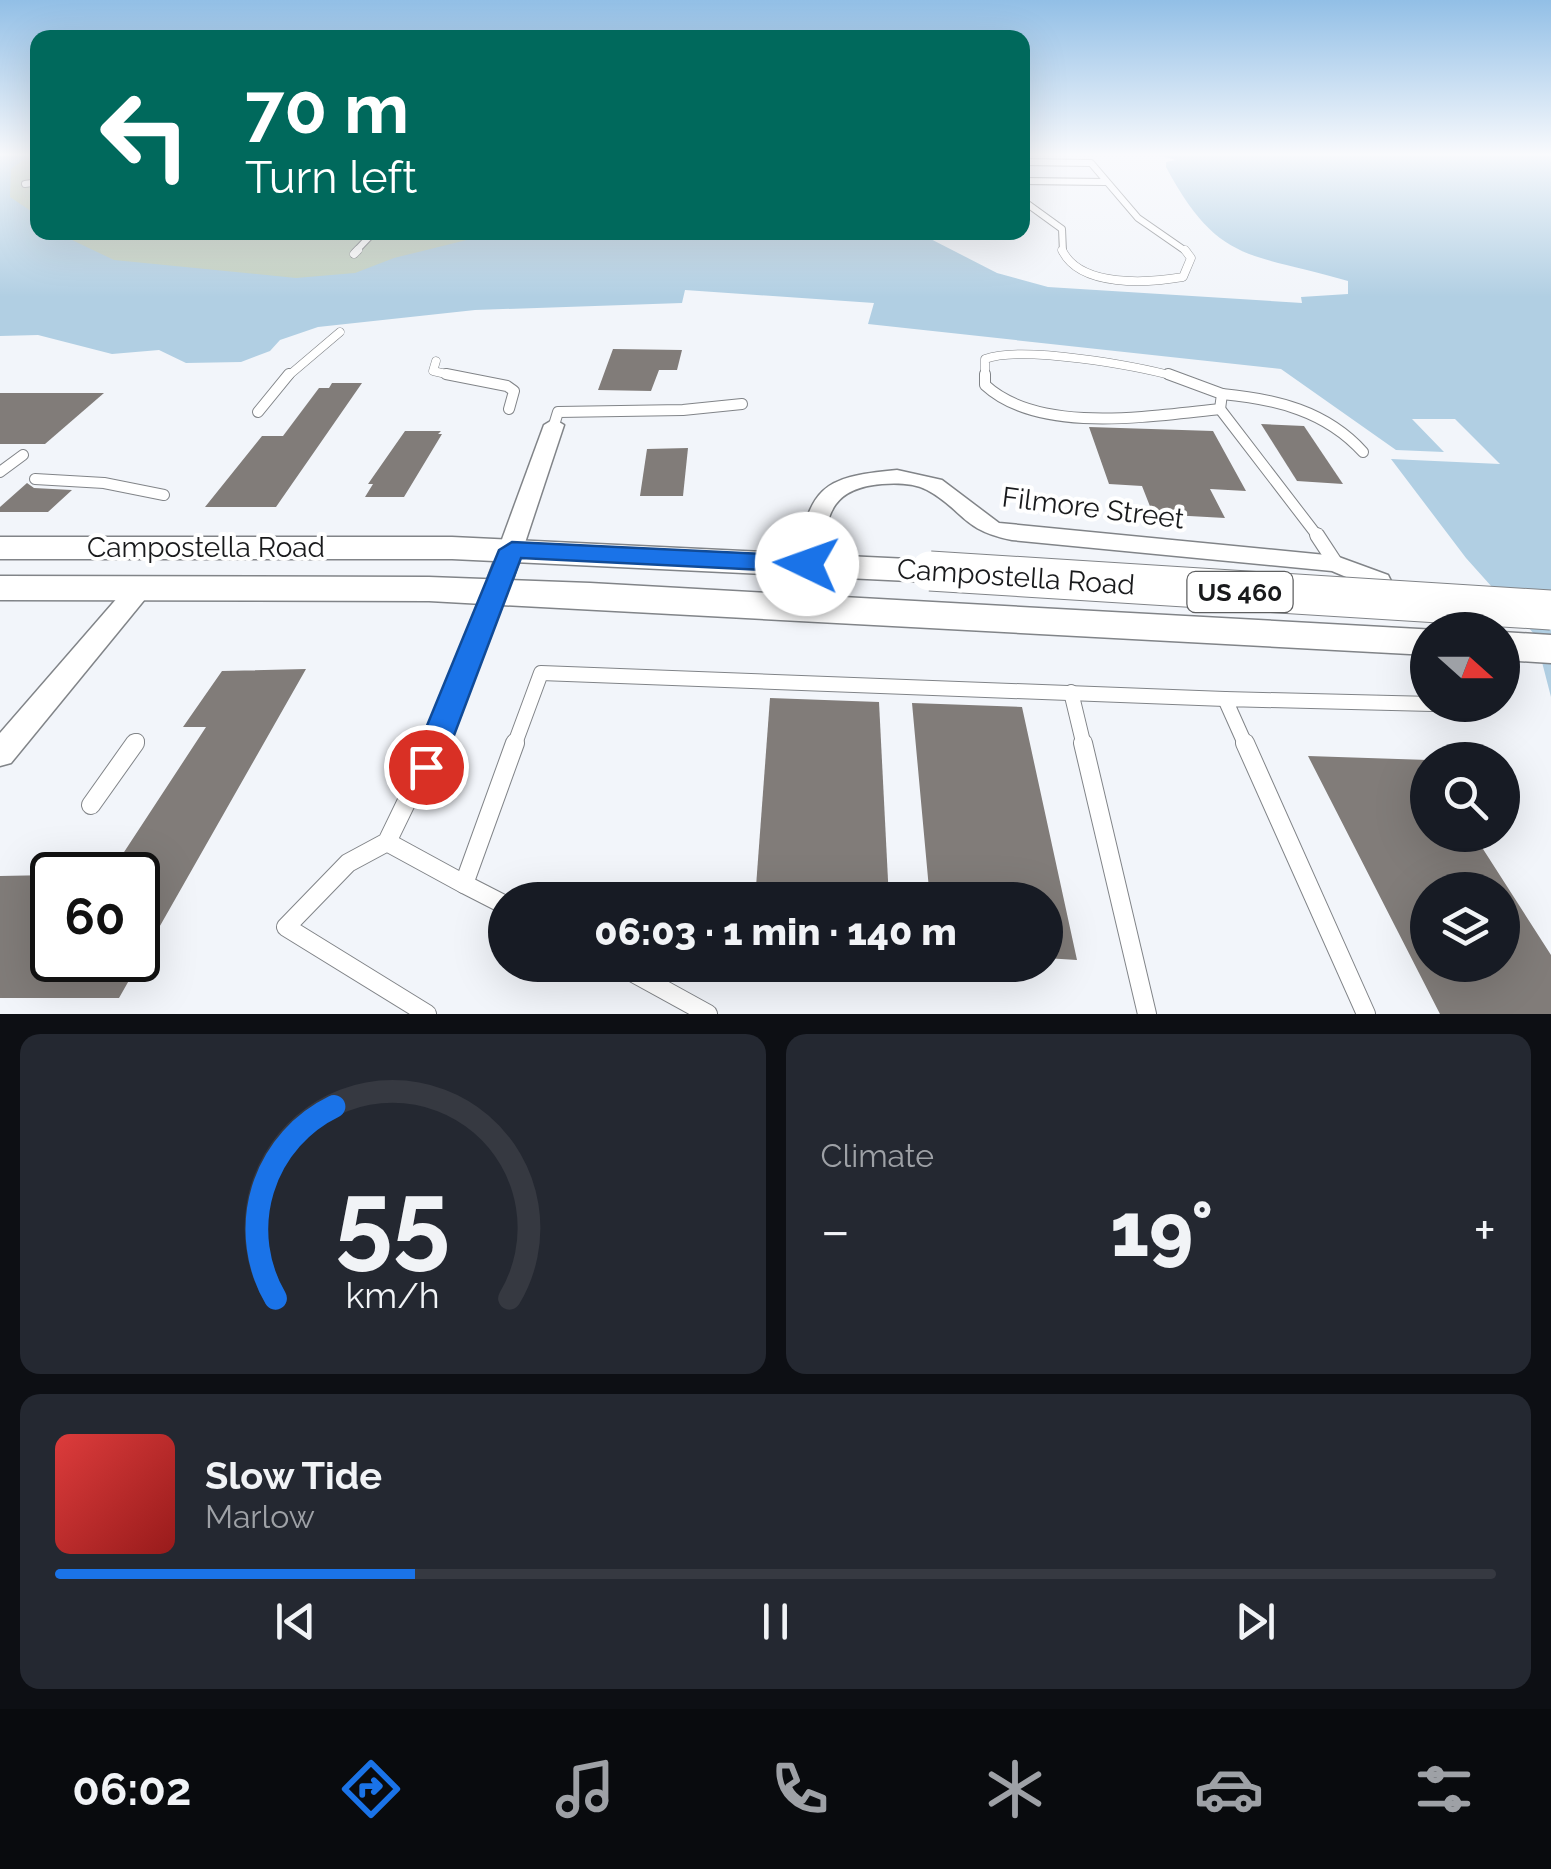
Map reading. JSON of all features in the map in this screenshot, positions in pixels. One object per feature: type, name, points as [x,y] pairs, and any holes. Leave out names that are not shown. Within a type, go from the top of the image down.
[{"type":"main road","name":"Campostella Road","points":[[0,548],[324,546],[512,550],[930,571],[1551,610]]},
{"type":"main road","name":"Campostella Road","points":[[0,588],[496,592],[932,616],[1410,630]]},
{"type":"main road","points":[[1520,647],[1551,649]]},
{"type":"street","points":[[496,592],[554,425]]},
{"type":"street","name":"Filmore Street","points":[[807,564],[816,518],[834,489],[855,480],[897,476],[934,484],[992,529],[1336,564],[1380,582]]},
{"type":"street","points":[[0,754],[141,587]]},
{"type":"lane","points":[[1030,206],[1062,230],[1062,253],[1072,264],[1134,282],[1165,282],[1183,277],[1191,258],[1185,250],[1138,218],[1124,202]]},
{"type":"lane","points":[[354,254],[367,240]]},
{"type":"lane","points":[[258,412],[297,365],[340,332]]},
{"type":"lane","points":[[1220,410],[1049,417],[1001,402],[986,383],[982,370],[986,359],[996,354],[1108,361],[1177,376],[1222,394],[1296,408],[1336,428],[1363,452]]},
{"type":"lane","points":[[436,361],[433,370],[440,373],[507,386],[514,391],[509,409]]},
{"type":"lane","points":[[1222,394],[1220,410],[1295,502],[1336,564]]},
{"type":"lane","points":[[554,425],[558,412],[683,410],[742,404]]},
{"type":"lane","points":[[0,472],[23,455]]},
{"type":"lane","points":[[35,479],[104,483],[164,495]]},
{"type":"lane","points":[[1380,582],[1410,616]]},
{"type":"lane","points":[[428,1014],[286,927],[348,864],[387,842],[426,767],[496,592]]},
{"type":"lane","points":[[464,884],[541,673],[1410,703]]},
{"type":"lane","points":[[1071,692],[1147,1014]]},
{"type":"lane","points":[[1225,699],[1366,1014]]},
{"type":"lane","points":[[92,805],[136,741]]},
{"type":"lane","points":[[387,842],[488,896]]},
{"type":"lane","points":[[650,982],[708,1014]]},
{"type":"green space","points":[[6,202],[30,202],[30,238],[12,232]]},
{"type":"green space","points":[[37,240],[774,240],[320,289],[136,271]]},
{"type":"water","points":[[0,202],[18,202],[30,210],[30,240],[72,240],[114,260],[296,278],[355,273],[394,258],[467,240],[933,240],[997,273],[1048,287],[1302,303],[1301,297],[1348,294],[1348,281],[1240,250],[1221,239],[1188,202],[1551,202],[1551,697],[1535,635],[1520,618],[1520,612],[1514,612],[1466,558],[1391,459],[1500,464],[1455,419],[1412,419],[1444,452],[1396,450],[1281,369],[868,324],[874,303],[685,290],[682,303],[475,310],[318,327],[280,340],[270,351],[241,362],[186,363],[159,350],[112,354],[38,335],[0,336]]},
{"type":"building","points":[[613,349],[682,350],[677,370],[659,370],[651,391],[598,390]]},
{"type":"building","points":[[332,383],[362,383],[276,507],[205,507],[262,436],[283,436],[319,388],[329,388]]},
{"type":"building","points":[[0,393],[104,393],[45,444],[0,444]]},
{"type":"building","points":[[1261,424],[1304,426],[1343,484],[1297,481]]},
{"type":"building","points":[[1089,427],[1213,431],[1246,491],[1210,489],[1225,518],[1153,514],[1142,486],[1109,484]]},
{"type":"building","points":[[405,431],[442,434],[404,497],[365,497],[373,484],[368,484]]},
{"type":"building","points":[[688,448],[683,496],[640,496],[647,449]]},
{"type":"building","points":[[27,483],[34,488],[72,490],[48,512],[0,512],[0,507]]},
{"type":"building","points":[[306,669],[160,926],[160,852],[124,852],[206,727],[183,727],[222,671]]},
{"type":"building","points":[[770,698],[879,702],[888,882],[756,882]]},
{"type":"building","points":[[912,703],[1022,707],[1060,882],[928,882]]},
{"type":"building","points":[[1308,756],[1410,759],[1410,852],[1485,852],[1498,872],[1410,872],[1410,955]]},
{"type":"building","points":[[30,875],[30,982],[128,982],[119,998],[0,998],[0,876]]},
{"type":"building","points":[[1063,896],[1077,960],[1063,959]]},
{"type":"building","points":[[1520,907],[1551,955],[1551,1014],[1440,1014],[1424,982],[1520,982]]},
{"type":"route","points":[[426,767],[512,550],[807,564]]}]
